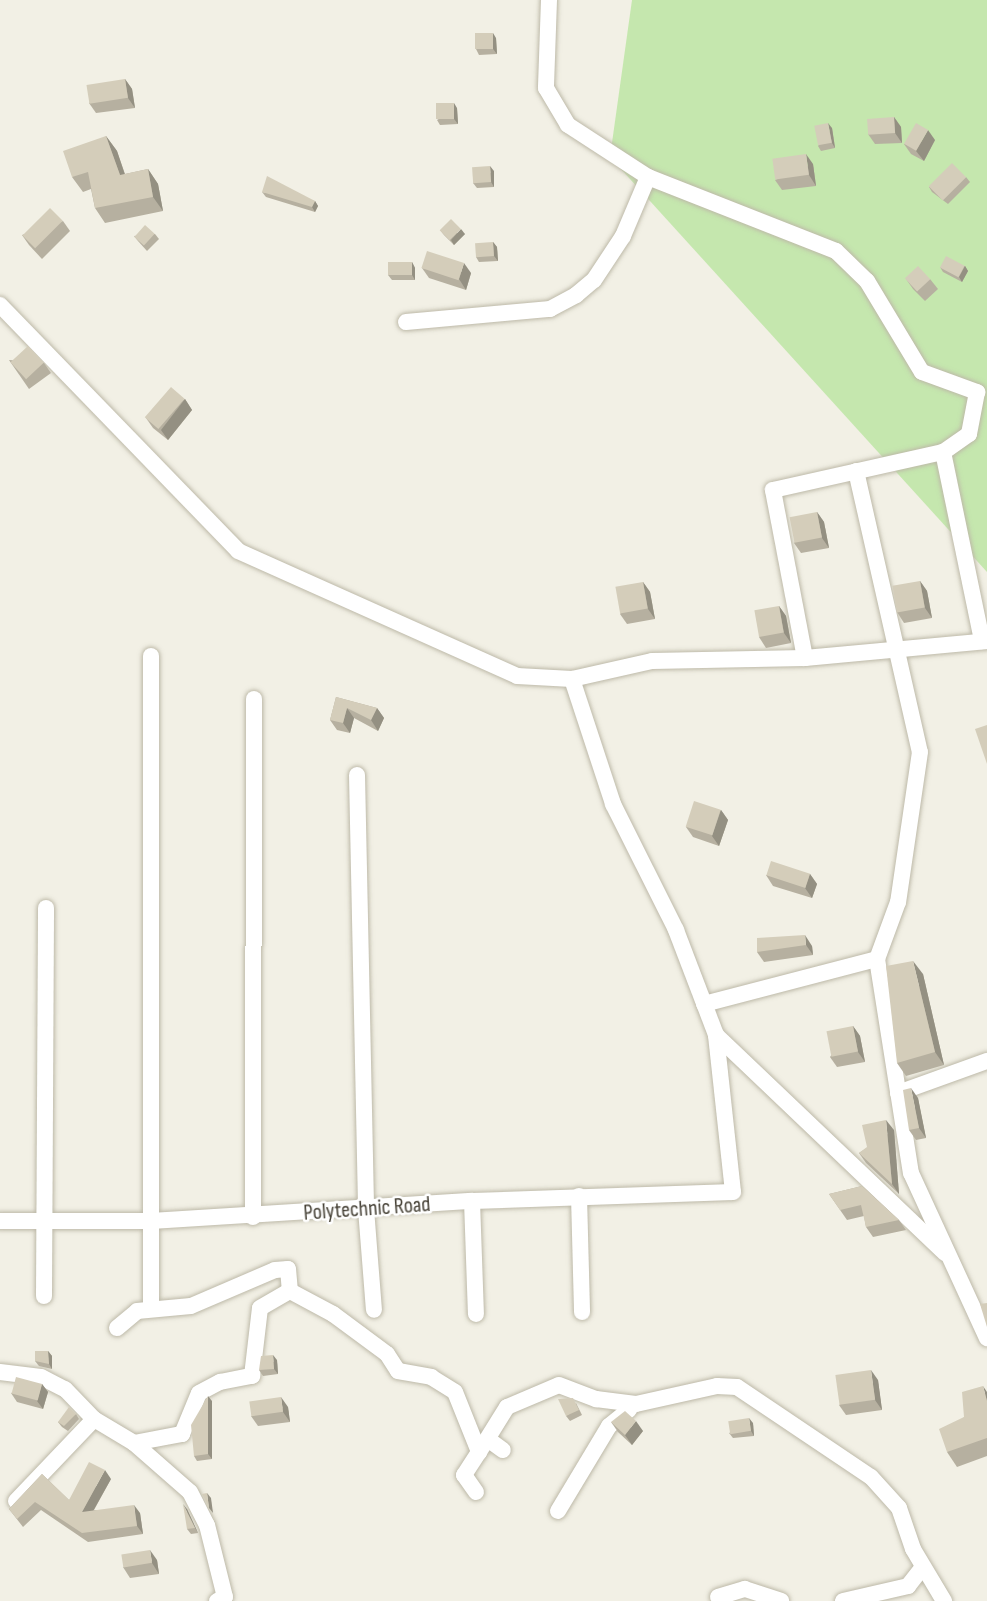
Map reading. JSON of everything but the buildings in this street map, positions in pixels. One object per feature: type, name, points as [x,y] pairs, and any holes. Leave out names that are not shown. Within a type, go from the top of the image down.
[{"type":"street","points":[[549,0],[546,88],[568,125],[648,177],[836,251],[867,281],[922,372],[982,394],[969,434],[944,452],[773,490],[805,658]]},
{"type":"street","points":[[406,322],[550,309],[576,295],[594,280],[623,236],[648,177]]},
{"type":"street","points":[[0,305],[238,551],[517,676],[572,679],[652,661],[805,658],[985,641],[944,452]]},
{"type":"street","points":[[856,471],[920,753],[898,902],[877,959],[911,1173],[945,1253],[987,1338]]},
{"type":"street","points":[[151,656],[151,1304]]},
{"type":"street","points":[[572,679],[613,804],[676,930],[716,1035],[945,1253]]},
{"type":"street","points":[[254,699],[254,1217]]},
{"type":"street","points":[[357,775],[366,1209],[374,1310]]},
{"type":"street","points":[[44,1296],[46,908]]},
{"type":"street","points":[[704,1004],[877,959]]},
{"type":"street","name":"Polytechnic Road","points":[[0,1221],[151,1221],[254,1217],[472,1201],[734,1192],[716,1035]]},
{"type":"street","points":[[898,1093],[987,1061]]},
{"type":"street","points":[[579,1196],[582,1312]]},
{"type":"street","points":[[472,1201],[476,1314]]},
{"type":"street","points":[[117,1328],[137,1311],[191,1306],[275,1270],[288,1269],[290,1291]]},
{"type":"street","points":[[134,1443],[182,1434],[199,1393],[220,1382],[252,1376],[260,1308],[290,1291]]},
{"type":"street","points":[[290,1291],[333,1314],[387,1354],[398,1371],[431,1377],[455,1392],[484,1446],[503,1450]]},
{"type":"street","points":[[0,1371],[41,1377],[65,1389],[94,1419],[134,1443],[190,1492],[207,1525],[225,1600]]},
{"type":"street","points":[[476,1492],[464,1475],[507,1407],[559,1385],[596,1398],[636,1404],[717,1386],[737,1387],[871,1477],[899,1508],[923,1567],[944,1601]]},
{"type":"street","points":[[558,1511],[609,1426],[636,1404]]},
{"type":"street","points":[[16,1501],[94,1419]]},
{"type":"street","points":[[843,1601],[908,1586],[923,1567]]},
{"type":"street","points":[[718,1597],[745,1589],[781,1601]]},
{"type":"green space","points":[[632,0],[987,0],[987,572],[610,157]]}]
